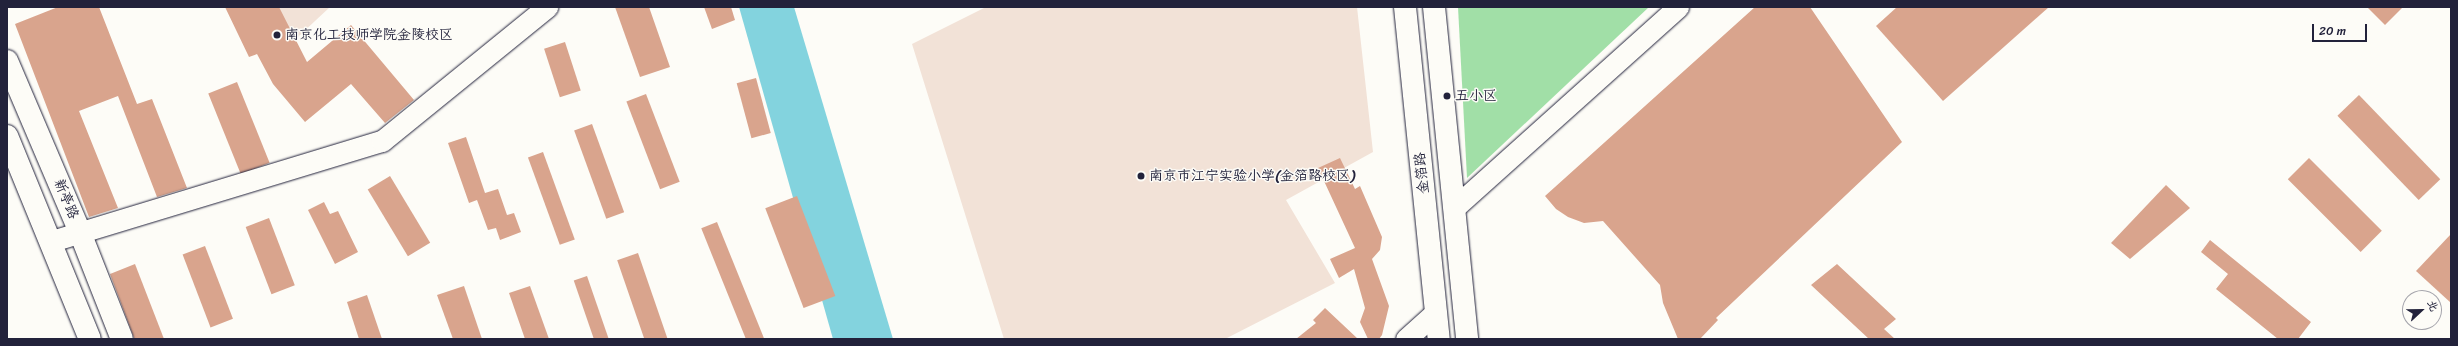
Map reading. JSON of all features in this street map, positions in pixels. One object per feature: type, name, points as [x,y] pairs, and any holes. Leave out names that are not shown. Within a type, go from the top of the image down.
[{"type":"main road","name":"金箔路","points":[[1405,7],[1439,339]]},
{"type":"main road","name":"金箔路","points":[[1434,7],[1467,339]]},
{"type":"main road","name":"新亭路","points":[[7,61],[80,232],[122,339]]},
{"type":"main road","name":"新亭路","points":[[7,136],[52,241],[90,339]]},
{"type":"street","points":[[52,241],[382,141],[547,7]]},
{"type":"street","points":[[1454,208],[1678,7]]},
{"type":"street","points":[[1406,339],[1436,312]]},
{"type":"shaded area","name":"南京化工技师学院金陵校区","points":[[237,7],[330,7],[270,63]]},
{"type":"shaded area","name":"南京市江宁实验小学(金箔路校区)","points":[[986,7],[1357,7],[1373,152],[1286,200],[1335,283],[1225,339],[1004,339],[912,44]]},
{"type":"green space","points":[[1458,7],[1649,7],[1467,178]]},
{"type":"water","points":[[739,7],[794,7],[893,339],[833,339]]},
{"type":"building","points":[[58,7],[99,7],[137,104],[152,99],[187,188],[157,197],[118,96],[79,111],[118,208],[89,217],[15,24]]},
{"type":"building","points":[[225,7],[279,7],[307,62],[351,25],[414,100],[385,123],[351,84],[305,122],[273,84],[257,54],[249,57]]},
{"type":"building","points":[[615,7],[649,7],[670,67],[640,77]]},
{"type":"building","points":[[704,7],[731,7],[735,20],[712,29]]},
{"type":"building","points":[[1755,7],[1810,7],[1902,142],[1716,318],[1718,320],[1700,339],[1678,339],[1663,303],[1660,285],[1603,221],[1584,223],[1568,217],[1556,209],[1545,196]]},
{"type":"building","points":[[1897,7],[2049,7],[1943,101],[1876,26]]},
{"type":"building","points":[[2367,7],[2403,7],[2385,25]]},
{"type":"building","points":[[565,42],[581,91],[560,97],[544,49]]},
{"type":"building","points":[[756,78],[771,133],[751,138],[737,83]]},
{"type":"building","points":[[237,82],[270,163],[241,174],[208,94]]},
{"type":"building","points":[[646,94],[680,182],[660,189],[626,102]]},
{"type":"building","points":[[2359,95],[2440,179],[2419,200],[2337,116]]},
{"type":"building","points":[[592,124],[624,212],[606,219],[574,130]]},
{"type":"building","points":[[466,137],[485,193],[498,189],[507,215],[514,213],[521,232],[500,240],[496,228],[488,230],[477,200],[469,203],[448,143]]},
{"type":"building","points":[[543,152],[575,239],[560,245],[528,157]]},
{"type":"building","points":[[1340,158],[1355,189],[1360,186],[1382,237],[1380,250],[1372,259],[1389,306],[1382,335],[1379,339],[1368,339],[1360,322],[1365,308],[1354,269],[1339,278],[1330,259],[1355,248],[1318,168]]},
{"type":"building","points":[[2309,158],[2382,231],[2361,252],[2288,179]]},
{"type":"building","points":[[390,176],[430,243],[408,256],[368,189]]},
{"type":"building","points":[[2166,185],[2190,208],[2130,259],[2111,243]]},
{"type":"building","points":[[797,196],[835,296],[804,308],[765,208]]},
{"type":"building","points":[[324,202],[330,214],[338,211],[358,252],[335,264],[308,210]]},
{"type":"building","points":[[269,218],[295,285],[271,294],[246,227]]},
{"type":"building","points":[[717,222],[764,339],[746,339],[701,228]]},
{"type":"building","points":[[2451,234],[2451,303],[2442,295],[2442,290],[2437,290],[2416,271]]},
{"type":"building","points":[[2210,240],[2311,322],[2298,339],[2278,339],[2216,289],[2228,274],[2201,252]]},
{"type":"building","points":[[205,246],[233,319],[211,327],[183,255]]},
{"type":"building","points":[[638,253],[668,339],[644,339],[617,260]]},
{"type":"building","points":[[135,264],[164,339],[134,338],[110,274]]},
{"type":"building","points":[[1837,264],[1896,319],[1884,329],[1895,339],[1869,339],[1811,285]]},
{"type":"building","points":[[587,276],[609,339],[594,339],[574,281]]},
{"type":"building","points":[[464,286],[482,339],[453,339],[437,295]]},
{"type":"building","points":[[530,286],[549,339],[525,339],[509,293]]},
{"type":"building","points":[[367,295],[382,339],[359,339],[347,302]]},
{"type":"building","points":[[1325,308],[1358,339],[1296,339],[1316,323],[1313,320]]},
{"type":"place","name":"南京化工技师学院金陵校区","points":[[277,35]]},
{"type":"place","name":"五小区","points":[[1447,96]]},
{"type":"place","name":"南京市江宁实验小学(金箔路校区)","points":[[1141,176]]}]
